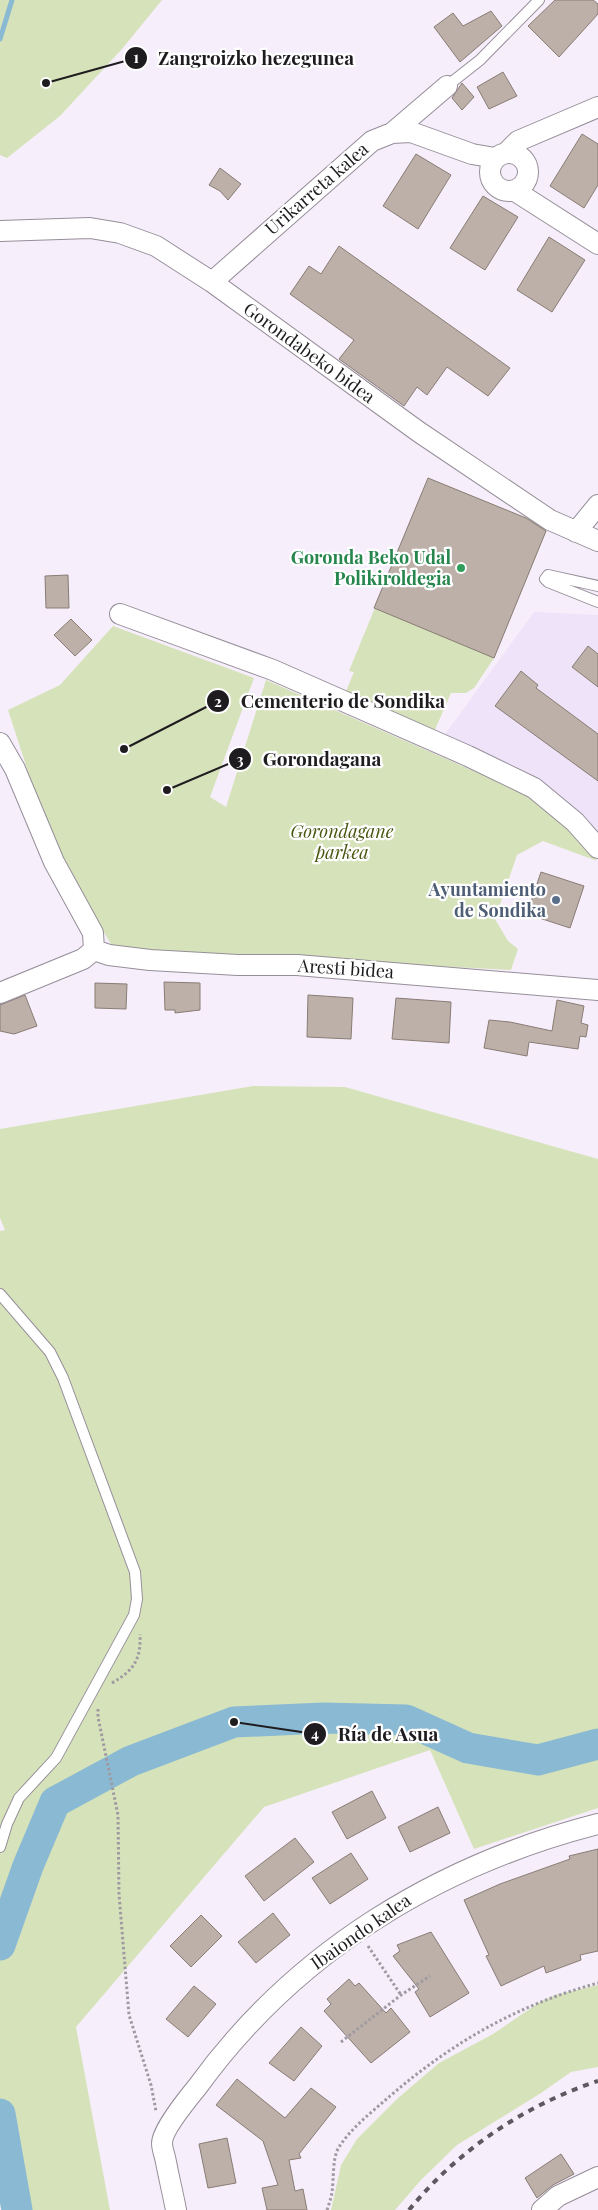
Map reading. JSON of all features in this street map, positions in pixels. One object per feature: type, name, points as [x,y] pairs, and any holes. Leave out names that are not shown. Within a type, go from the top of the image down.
[{"type":"street","points":[[392,133],[447,86]]},
{"type":"street","points":[[520,187],[502,190],[492,182],[490,169],[500,155],[518,141],[598,107]]},
{"type":"street","name":"Urikarreta kalea","points":[[212,282],[372,141],[392,133],[411,132],[472,154],[500,155]]},
{"type":"street","name":"Urikarreta kalea","points":[[437,141],[492,182]]},
{"type":"street","points":[[500,155],[512,153],[523,159],[528,171],[520,187]]},
{"type":"street","points":[[520,187],[540,207],[598,244]]},
{"type":"street","name":"Gorondabeko bidea","points":[[0,231],[90,228],[120,233],[156,246],[212,282],[419,432],[550,520],[598,541]]},
{"type":"street","points":[[576,532],[598,505]]},
{"type":"street","points":[[120,614],[273,670],[468,756],[534,788],[575,822],[598,848]]},
{"type":"street","points":[[0,993],[83,959],[94,950],[93,932],[54,862],[16,769],[2,749]]},
{"type":"street","name":"Aresti bidea","points":[[94,950],[109,955],[150,960],[238,965],[297,965],[598,990]]},
{"type":"street","name":"Ibaiondo kalea","points":[[176,2210],[162,2142],[178,2113],[239,2034],[296,1979],[342,1941],[408,1898],[476,1864],[551,1836],[598,1824]]},
{"type":"street","points":[[542,2210],[558,2196],[598,2177]]},
{"type":"lane","points":[[447,86],[480,60],[539,0]]},
{"type":"lane","points":[[598,586],[548,575],[545,578],[548,582],[598,602]]},
{"type":"lane","points":[[0,1294],[50,1352],[63,1378],[135,1572],[137,1599],[134,1615],[56,1758],[19,1798],[7,1824],[0,1847]]},
{"type":"path","points":[[106,1687],[129,1673],[135,1664],[140,1642],[140,1621],[134,1615]]},
{"type":"path","points":[[98,1701],[98,1717],[118,1815],[119,1894],[129,2015],[150,2085],[156,2114]]},
{"type":"path","points":[[363,1940],[401,1995]]},
{"type":"path","points":[[341,2042],[401,1995],[430,1976]]},
{"type":"path","points":[[327,2210],[332,2194],[338,2148],[362,2120],[400,2088],[448,2050],[499,2020],[565,1993],[598,1982]]},
{"type":"shaded area","points":[[534,612],[598,615],[598,836],[443,737]]},
{"type":"green space","points":[[0,0],[162,0],[122,49],[60,116],[7,158],[0,155]]},
{"type":"green space","name":"Goronda Beko Udal Polikiroldegia","points":[[428,478],[548,527],[494,658],[474,688],[466,693],[451,693],[434,732],[344,696],[354,672],[349,671]]},
{"type":"green space","name":"Gorondagane parkea","points":[[113,626],[254,678],[210,797],[226,807],[266,680],[531,796],[581,836],[597,861],[543,841],[517,855],[495,919],[508,941],[518,949],[511,970],[114,949],[53,848],[8,710],[60,685]]},
{"type":"green space","points":[[253,1086],[345,1087],[598,1159],[598,1808],[474,1849],[430,1750],[264,1807],[76,2027],[110,2210],[7,2210],[0,2184],[0,1231],[5,1230],[0,1218],[0,1129]]},
{"type":"green space","points":[[598,1985],[598,2067],[571,2072],[541,2093],[457,2145],[421,2180],[395,2210],[331,2210],[341,2165],[357,2139],[398,2098],[439,2063],[493,2034],[540,2002],[555,1995]]},
{"type":"building","points":[[555,0],[593,0],[598,4],[598,14],[559,57],[528,26]]},
{"type":"building","points":[[491,11],[502,26],[460,62],[434,27],[453,13],[463,26]]},
{"type":"building","points":[[503,72],[517,96],[489,109],[477,87]]},
{"type":"building","points":[[462,83],[474,97],[462,110],[452,98]]},
{"type":"building","points":[[582,134],[598,144],[598,185],[584,208],[550,186]]},
{"type":"building","points":[[416,154],[451,175],[418,229],[383,206]]},
{"type":"building","points":[[220,168],[241,184],[228,200],[220,191],[209,185]]},
{"type":"building","points":[[483,196],[518,217],[485,270],[450,248]]},
{"type":"building","points":[[549,237],[585,260],[552,312],[517,290]]},
{"type":"building","points":[[339,246],[510,368],[488,396],[447,367],[427,395],[417,387],[404,406],[339,359],[354,340],[290,294],[309,266],[321,274]]},
{"type":"building","name":"Goronda Beko Udal Polikiroldegia","points":[[428,478],[526,518],[546,531],[494,658],[374,608]]},
{"type":"building","points":[[68,575],[69,608],[46,608],[45,576]]},
{"type":"building","points":[[71,619],[92,640],[75,656],[54,635]]},
{"type":"building","points":[[588,646],[598,654],[598,687],[572,667]]},
{"type":"building","points":[[521,671],[538,685],[536,688],[598,734],[598,781],[495,706]]},
{"type":"building","name":"Ayuntamiento de Sondika","points":[[541,872],[584,886],[570,928],[527,914]]},
{"type":"building","points":[[164,982],[200,983],[200,1010],[175,1013],[175,1010],[165,1010]]},
{"type":"building","points":[[95,983],[127,984],[126,1009],[95,1008]]},
{"type":"building","points":[[25,995],[37,1026],[14,1034],[0,1031],[0,1005]]},
{"type":"building","points":[[308,995],[353,998],[351,1039],[307,1037]]},
{"type":"building","points":[[396,998],[451,1002],[449,1043],[392,1039]]},
{"type":"building","points":[[557,1000],[584,1006],[581,1023],[588,1025],[586,1037],[580,1036],[578,1049],[529,1042],[527,1056],[484,1048],[489,1020],[510,1022],[552,1031]]},
{"type":"building","points":[[372,1791],[386,1818],[347,1839],[332,1812]]},
{"type":"building","points":[[438,1807],[450,1833],[410,1852],[398,1827]]},
{"type":"building","points":[[295,1838],[314,1862],[264,1901],[245,1876]]},
{"type":"building","points":[[598,1849],[598,1951],[580,1955],[581,1960],[546,1973],[544,1966],[501,1986],[486,1956],[489,1955],[464,1900],[500,1884],[570,1859],[569,1856]]},
{"type":"building","points":[[351,1853],[368,1879],[330,1904],[312,1878]]},
{"type":"building","points":[[273,1913],[290,1935],[256,1963],[238,1942]]},
{"type":"building","points":[[201,1915],[222,1936],[191,1967],[170,1946]]},
{"type":"building","points":[[431,1932],[469,1993],[430,2017],[415,1992],[419,1989],[393,1956],[400,1951],[397,1945]]},
{"type":"building","points":[[349,1979],[355,1986],[359,1983],[386,2013],[391,2008],[410,2032],[371,2063],[324,2011],[331,2004],[327,1999]]},
{"type":"building","points":[[194,1986],[216,2004],[188,2037],[166,2019]]},
{"type":"building","points":[[301,2027],[322,2046],[294,2081],[269,2063]]},
{"type":"building","points":[[237,2079],[285,2118],[311,2088],[336,2107],[299,2154],[301,2158],[289,2160],[295,2191],[303,2189],[307,2210],[267,2210],[262,2188],[278,2185],[263,2141],[216,2105]]},
{"type":"building","points":[[227,2138],[236,2183],[208,2188],[199,2144]]},
{"type":"building","points":[[561,2154],[574,2174],[553,2185],[537,2198],[525,2178]]},
{"type":"waterway","points":[[0,39],[12,0]]},
{"type":"waterway","points":[[0,1945],[28,1866],[55,1802],[131,1761],[234,1722],[324,1718],[406,1720],[468,1748],[538,1760],[598,1744]]},
{"type":"waterway","points":[[0,2114],[17,2210]]},
{"type":"railway","points":[[409,2210],[449,2168],[494,2132],[545,2103],[598,2081]]},
{"type":"place","name":"Zangroizko hezegunea","points":[[46,83]]},
{"type":"place","name":"Goronda Beko Udal Polikiroldegia","points":[[461,568]]},
{"type":"place","name":"Cementerio de Sondika","points":[[124,749]]},
{"type":"place","name":"Gorondagana","points":[[167,790]]},
{"type":"place","name":"Ayuntamiento de Sondika","points":[[556,900]]},
{"type":"place","name":"Ría de Asua","points":[[234,1722]]}]
